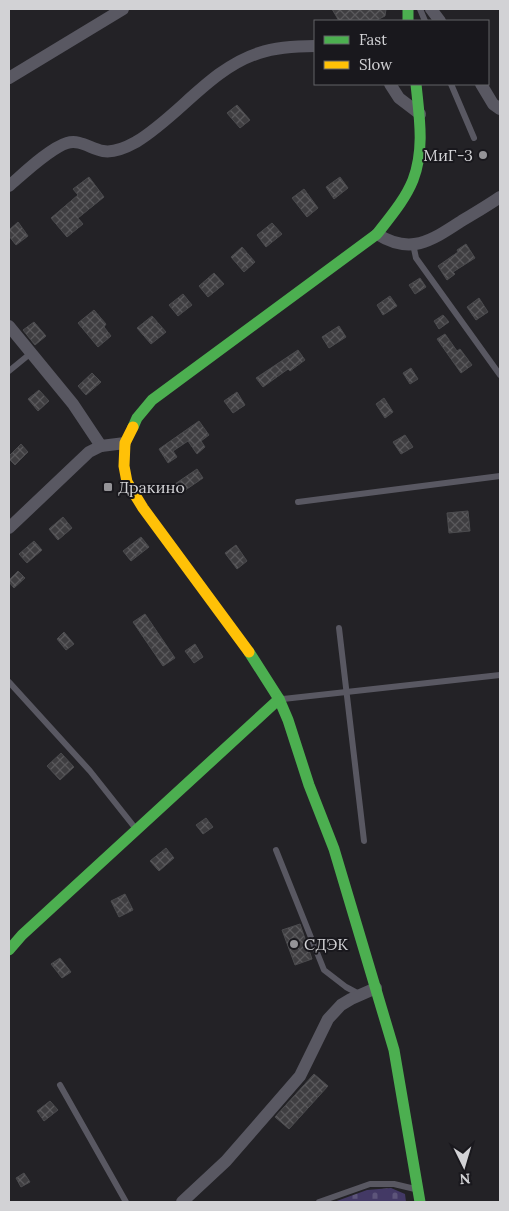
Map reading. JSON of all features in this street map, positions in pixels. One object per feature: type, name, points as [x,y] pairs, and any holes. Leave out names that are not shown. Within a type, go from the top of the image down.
[{"type":"main road","points":[[416,85],[420,114],[420,150],[416,172],[394,214],[377,234],[152,400],[137,418],[125,443],[124,466],[131,489],[143,508],[222,613],[279,699],[288,720],[309,786],[334,849],[396,1056],[420,1202]]},
{"type":"main road","points":[[9,950],[22,935],[279,699]]},
{"type":"street","points":[[9,78],[123,9]]},
{"type":"street","points":[[431,9],[439,20]]},
{"type":"street","points":[[9,186],[58,146],[69,142],[83,144],[104,151],[116,151],[135,142],[165,120],[225,70],[258,53],[300,46],[314,46]]},
{"type":"street","points":[[391,85],[399,98],[420,114]]},
{"type":"street","points":[[482,85],[493,104],[500,109]]},
{"type":"street","points":[[377,234],[387,240],[401,244],[413,244],[432,240],[500,197]]},
{"type":"street","points":[[9,326],[73,404],[102,446]]},
{"type":"street","points":[[9,528],[88,452],[102,446],[125,443]]},
{"type":"street","points":[[182,1202],[226,1161],[300,1076],[328,1019],[341,1005],[359,994],[376,988]]},
{"type":"lane","points":[[451,85],[474,138]]},
{"type":"lane","points":[[413,244],[416,258],[500,375]]},
{"type":"lane","points":[[9,371],[31,353]]},
{"type":"lane","points":[[298,502],[500,476]]},
{"type":"lane","points":[[339,628],[345,693],[364,841]]},
{"type":"lane","points":[[279,699],[500,675]]},
{"type":"lane","points":[[9,682],[90,771],[137,830]]},
{"type":"lane","points":[[276,850],[324,970],[346,987],[359,994]]},
{"type":"lane","points":[[60,1085],[126,1202]]},
{"type":"lane","points":[[319,1202],[370,1184],[394,1184],[418,1190]]},
{"type":"green space","points":[[391,1188],[405,1194],[406,1202],[334,1202],[367,1190]]},
{"type":"building","points":[[332,9],[386,9],[385,16],[377,20],[338,20]]},
{"type":"building","points":[[237,105],[250,120],[240,128],[227,113]]},
{"type":"building","points":[[89,177],[104,197],[78,218],[83,224],[67,237],[51,218],[78,195],[73,189]]},
{"type":"building","points":[[340,177],[348,188],[334,199],[326,187]]},
{"type":"building","points":[[304,189],[318,208],[307,217],[292,198]]},
{"type":"building","points":[[18,222],[28,236],[16,245],[9,236],[9,230]]},
{"type":"building","points":[[272,223],[282,234],[266,247],[257,235]]},
{"type":"building","points":[[466,244],[475,258],[453,272],[455,274],[447,280],[438,266]]},
{"type":"building","points":[[242,247],[255,262],[244,272],[231,257]]},
{"type":"building","points":[[214,273],[224,284],[208,297],[199,286]]},
{"type":"building","points":[[420,278],[426,287],[415,294],[409,285]]},
{"type":"building","points":[[183,294],[192,305],[178,316],[169,305]]},
{"type":"building","points":[[390,296],[397,306],[383,315],[377,305]]},
{"type":"building","points":[[479,298],[488,312],[476,320],[467,307]]},
{"type":"building","points":[[94,310],[106,324],[104,327],[111,336],[98,347],[78,323]]},
{"type":"building","points":[[443,315],[449,322],[439,329],[434,321]]},
{"type":"building","points":[[152,316],[166,332],[151,344],[137,328]]},
{"type":"building","points":[[34,322],[46,336],[35,345],[23,330]]},
{"type":"building","points":[[339,326],[346,337],[329,348],[322,337]]},
{"type":"building","points":[[445,334],[457,351],[460,349],[472,365],[461,373],[437,339]]},
{"type":"building","points":[[298,350],[305,360],[290,371],[288,369],[263,387],[256,378]]},
{"type":"building","points":[[411,368],[418,379],[410,384],[403,373]]},
{"type":"building","points":[[92,373],[101,382],[86,395],[78,386]]},
{"type":"building","points":[[39,390],[49,401],[38,411],[28,399]]},
{"type":"building","points":[[237,392],[245,405],[233,413],[224,401]]},
{"type":"building","points":[[384,398],[393,412],[385,418],[376,404]]},
{"type":"building","points":[[199,421],[209,435],[201,441],[205,447],[197,454],[188,441],[173,451],[177,457],[168,463],[159,449]]},
{"type":"building","points":[[405,435],[413,447],[401,454],[393,442]]},
{"type":"building","points":[[21,444],[28,452],[15,465],[9,459],[9,456]]},
{"type":"building","points":[[197,469],[203,478],[181,493],[175,484]]},
{"type":"building","points":[[468,511],[470,531],[449,533],[447,513]]},
{"type":"building","points":[[63,517],[72,528],[58,540],[49,529]]},
{"type":"building","points":[[141,537],[149,547],[131,561],[123,551]]},
{"type":"building","points":[[34,541],[42,550],[27,563],[19,554]]},
{"type":"building","points":[[236,545],[247,561],[237,569],[225,553]]},
{"type":"building","points":[[18,571],[25,578],[14,588],[9,580]]},
{"type":"building","points":[[145,614],[175,658],[163,666],[133,622]]},
{"type":"building","points":[[64,632],[74,644],[66,650],[57,639]]},
{"type":"building","points":[[195,644],[203,657],[194,663],[185,651]]},
{"type":"building","points":[[61,753],[74,767],[60,780],[47,766]]},
{"type":"building","points":[[206,818],[213,827],[203,834],[196,825]]},
{"type":"building","points":[[166,848],[174,858],[159,871],[150,861]]},
{"type":"building","points":[[125,894],[133,910],[119,917],[111,901]]},
{"type":"building","points":[[300,924],[312,959],[295,965],[282,930]]},
{"type":"building","points":[[60,958],[71,972],[62,978],[51,964]]},
{"type":"building","points":[[314,1074],[328,1086],[289,1129],[275,1117]]},
{"type":"building","points":[[50,1101],[58,1110],[44,1121],[37,1111]]},
{"type":"building","points":[[24,1173],[30,1182],[21,1187],[16,1178]]},
{"type":"traffic: fast","points":[[408,9],[408,20]]},
{"type":"traffic: fast","points":[[133,427],[137,418],[152,400],[377,234],[406,194],[417,168],[420,120],[416,85]]},
{"type":"traffic: fast","points":[[249,652],[279,699],[334,849],[394,1050],[420,1202]]},
{"type":"traffic: fast","points":[[9,950],[22,935],[279,699]]},
{"type":"traffic: slow","points":[[133,427],[125,443],[124,466],[127,482],[143,508],[249,652]]},
{"type":"place","name":"МиГ-3","points":[[483,155]]},
{"type":"place","name":"Дракино","points":[[108,487]]},
{"type":"place","name":"СДЭК","points":[[294,944]]}]
